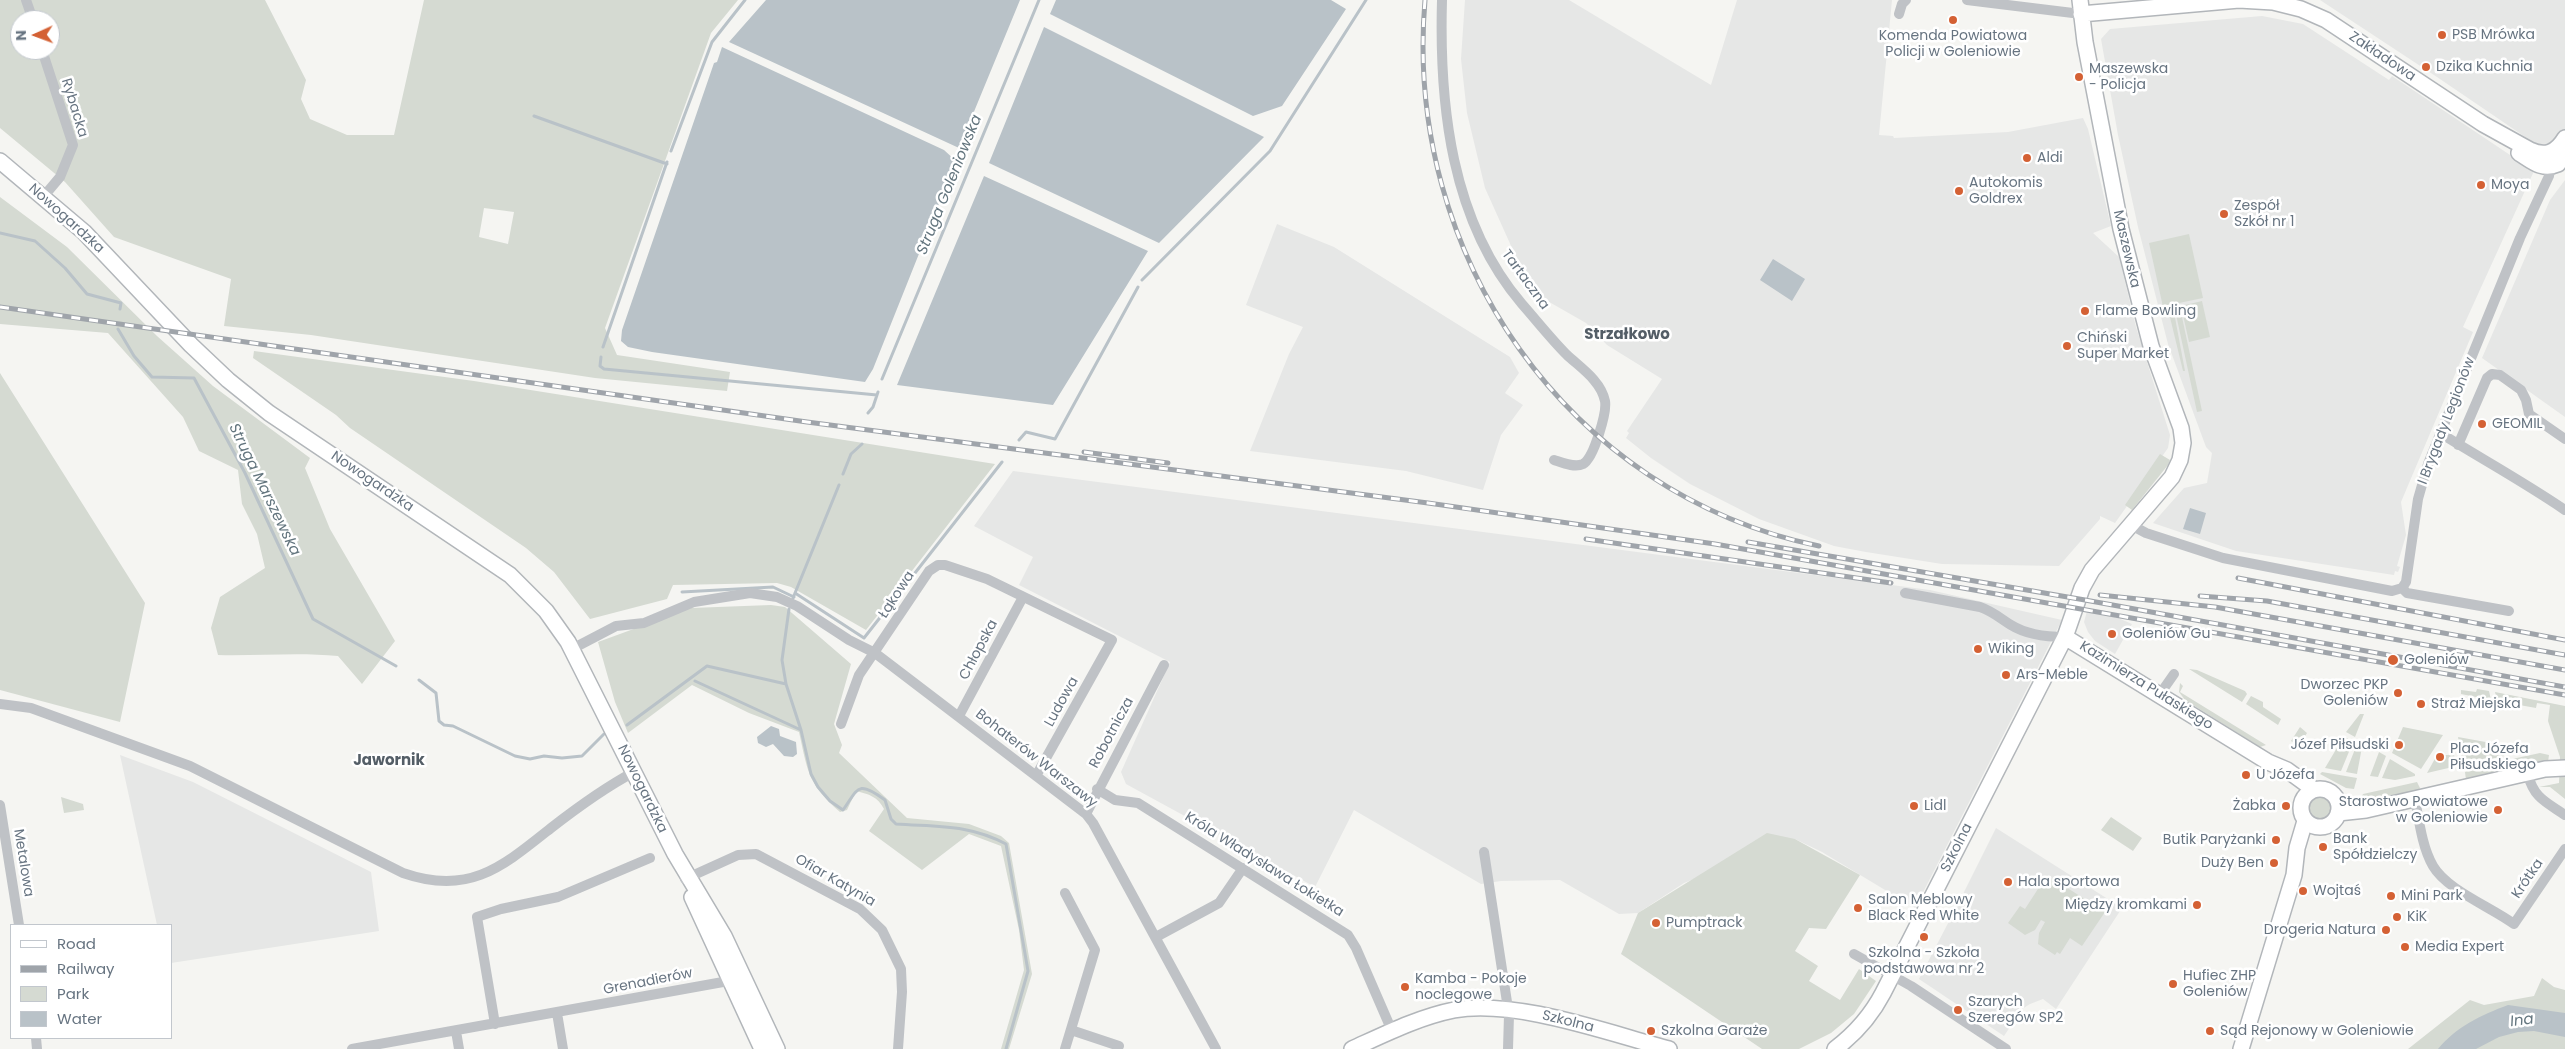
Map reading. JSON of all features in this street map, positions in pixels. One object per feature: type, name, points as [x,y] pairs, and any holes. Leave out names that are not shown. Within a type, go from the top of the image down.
[{"type":"street","name":"Tartaczna","points":[[1442,0],[1442,89],[1449,134],[1460,180],[1476,227],[1496,268],[1520,302],[1596,383],[1605,399],[1603,419],[1593,451],[1586,462],[1576,465],[1554,460]]},
{"type":"street","points":[[1899,14],[1906,0]]},
{"type":"street","points":[[1967,0],[2081,7]]},
{"type":"street","name":"Zakładowa","points":[[2081,7],[2263,0],[2283,4],[2318,16],[2493,131],[2550,160]]},
{"type":"street","name":"Maszewska","points":[[2066,637],[2084,583],[2092,570],[2172,477],[2183,452],[2183,438],[2151,346],[2128,257],[2099,119],[2081,7]]},
{"type":"street","name":"Rybacka","points":[[44,196],[60,177],[73,145],[45,60]]},
{"type":"street","name":"I Brygady Legionów","points":[[2402,588],[2406,582],[2418,499],[2425,473],[2550,160],[2565,138]]},
{"type":"street","name":"I Brygady Legionów","points":[[2550,160],[2558,164],[2565,154]]},
{"type":"street","name":"Nowogardzka","points":[[0,161],[44,196],[84,232],[191,345],[228,380],[269,413],[510,575],[546,611],[572,649],[687,878],[720,929],[762,1049]]},
{"type":"street","points":[[2458,445],[2487,378],[2495,374],[2500,375],[2521,390],[2530,415],[2565,439]]},
{"type":"street","points":[[2440,433],[2506,471],[2565,510]]},
{"type":"street","points":[[2131,525],[2146,533],[2223,558],[2392,591],[2402,588],[2405,592],[2413,594],[2509,611]]},
{"type":"street","name":"Łąkowa","points":[[840,724],[859,675],[929,571],[938,565],[953,566],[1112,640]]},
{"type":"street","name":"Kazimierza Pułaskiego","points":[[1905,592],[1991,610],[2013,626],[2039,636],[2066,637],[2268,762],[2309,793]]},
{"type":"street","name":"Bohaterów Warszawy","points":[[572,649],[616,626],[644,623],[694,602],[750,593],[777,597],[797,606],[849,640],[875,653],[1086,814],[1102,837],[1216,1049]]},
{"type":"street","name":"Chłopska","points":[[958,716],[1023,597]]},
{"type":"street","name":"Szkolna","points":[[1835,1049],[1858,1030],[1869,1017],[1892,976],[2066,637]]},
{"type":"street","name":"Ludowa","points":[[1036,776],[1112,640]]},
{"type":"street","name":"Robotnicza","points":[[1086,814],[1164,665]]},
{"type":"street","points":[[2160,694],[2174,674]]},
{"type":"street","points":[[0,704],[25,706],[164,755],[216,778],[403,873],[437,882],[466,880],[496,870],[596,794],[634,772]]},
{"type":"street","points":[[2338,807],[2389,804],[2545,769],[2565,768]]},
{"type":"street","points":[[2528,774],[2531,788],[2537,796],[2565,816]]},
{"type":"street","name":"Króla Władysława Łokietka","points":[[1097,790],[1116,800],[1138,803],[1348,935],[1356,948],[1392,1031]]},
{"type":"street","points":[[2311,824],[2300,809],[2309,793],[2328,790],[2338,807]]},
{"type":"street","name":"Krótka","points":[[2415,799],[2424,842],[2434,868],[2450,883],[2514,924],[2565,849]]},
{"type":"street","name":"Metalowa","points":[[0,805],[18,924]]},
{"type":"street","points":[[2311,824],[2330,824],[2338,807]]},
{"type":"street","points":[[2241,1049],[2294,875],[2297,848],[2311,824]]},
{"type":"street","points":[[1484,852],[1510,1023],[1508,1049]]},
{"type":"street","name":"Ofiar Katynia","points":[[687,878],[738,855],[756,854],[870,916],[888,939],[901,970],[902,992],[898,1049]]},
{"type":"street","points":[[495,1024],[477,917],[500,909],[558,897],[650,858]]},
{"type":"street","points":[[1156,938],[1219,904],[1243,868]]},
{"type":"street","points":[[1065,893],[1095,950],[1065,1049]]},
{"type":"street","points":[[1854,954],[1910,986],[2006,1049]]},
{"type":"street","name":"Nowogardzka","points":[[737,979],[777,1049]]},
{"type":"street","name":"Grenadierów","points":[[352,1049],[737,979]]},
{"type":"street","name":"Szkolna","points":[[1352,1049],[1425,1018],[1456,1010],[1507,1009],[1669,1049]]},
{"type":"street","points":[[557,1013],[563,1049]]},
{"type":"street","points":[[1071,1030],[1118,1046]]},
{"type":"street","points":[[456,1031],[459,1049]]},
{"type":"shaded area","points":[[1465,0],[1569,0],[1711,85],[1737,0],[1892,0],[1879,135],[1893,136],[1894,138],[2008,132],[2083,118],[2088,129],[2111,226],[2093,233],[2119,257],[2136,327],[2170,435],[2168,448],[2115,523],[2100,516],[2100,519],[2059,566],[1942,564],[1866,552],[1834,546],[1759,519],[1690,484],[1651,458],[1626,438],[1629,433],[1627,431],[1662,379],[1607,345],[1586,323],[1544,299],[1521,268],[1485,188],[1467,113],[1461,59]]},
{"type":"shaded area","points":[[2320,0],[2565,0],[2565,164],[2437,77]]},
{"type":"shaded area","points":[[2262,16],[2303,24],[2389,80],[2392,76],[2534,171],[2463,327],[2473,332],[2401,502],[2406,535],[2397,566],[2400,567],[2398,572],[2395,571],[2394,575],[2236,551],[2153,523],[2184,488],[2207,483],[2212,453],[2206,447],[2168,344],[2138,227],[2118,135],[2101,39],[2110,29]]},
{"type":"shaded area","points":[[2565,180],[2565,417],[2482,358],[2550,200]]},
{"type":"shaded area","points":[[1277,224],[1334,247],[1510,357],[1519,373],[1505,393],[1523,405],[1501,435],[1483,490],[1406,471],[1250,451],[1289,354],[1303,327],[1246,305]]},
{"type":"shaded area","points":[[1013,471],[1930,590],[2062,620],[1915,908],[1822,852],[1795,839],[1684,883],[1638,913],[1619,914],[1560,880],[1501,881],[1481,884],[1354,810],[1315,887],[1126,784],[1121,772],[1170,662],[1019,585],[1033,557],[974,526]]},
{"type":"shaded area","points":[[2087,611],[2118,618],[2132,624],[2115,654],[2095,641],[2088,632],[2084,622]]},
{"type":"shaded area","points":[[120,755],[193,782],[371,872],[379,931],[172,963],[172,924],[157,924]]},
{"type":"shaded area","points":[[1996,828],[2122,908],[2056,1009],[2043,999],[2030,1004],[2022,1009],[2004,1036],[1919,979],[1958,904],[1962,903],[1964,892]]},
{"type":"green space","points":[[0,0],[265,0],[306,80],[301,99],[310,119],[347,135],[394,135],[424,0],[738,0],[711,33],[605,328],[617,355],[730,372],[727,391],[595,378],[311,335],[224,326],[231,279],[114,237],[65,182],[0,128]],"holes":[[[484,208],[514,212],[508,244],[479,237]]]},
{"type":"green space","points":[[0,197],[67,247],[157,336],[213,386],[310,458],[305,468],[330,529],[395,641],[362,684],[338,656],[308,654],[218,655],[211,628],[220,597],[265,568],[257,534],[242,504],[238,470],[199,451],[183,417],[108,333],[0,324]]},
{"type":"green space","points":[[2189,234],[2203,298],[2179,303],[2202,411],[2197,412],[2174,305],[2163,307],[2149,243]]},
{"type":"green space","points":[[2202,301],[2210,337],[2189,342],[2181,306]]},
{"type":"green space","points":[[2173,307],[2185,371],[2183,371],[2168,309]]},
{"type":"green space","points":[[254,351],[474,381],[995,464],[866,630],[791,587],[777,583],[673,585],[667,599],[590,619],[554,572],[526,548],[350,428],[336,415],[253,358]]},
{"type":"green space","points":[[0,373],[145,603],[120,722],[0,690]]},
{"type":"green space","points":[[2160,454],[2170,460],[2168,465],[2132,510],[2125,505]]},
{"type":"green space","points":[[771,605],[785,607],[851,664],[834,724],[842,745],[839,753],[907,818],[969,824],[1001,836],[1009,843],[1032,974],[1009,1049],[1001,1049],[1024,970],[1019,930],[1001,846],[969,834],[922,870],[869,831],[884,809],[876,799],[856,791],[847,810],[840,812],[829,802],[815,785],[807,768],[799,732],[749,713],[692,685],[628,733],[615,702],[598,642],[691,608]]},
{"type":"green space","points":[[2189,669],[2197,670],[2245,691],[2247,694],[2242,702]]},
{"type":"green space","points":[[2180,683],[2183,686],[2180,692],[2266,745],[2260,747],[2185,700],[2179,692]]},
{"type":"green space","points":[[2477,689],[2489,691],[2491,700],[2461,694],[2461,690],[2476,692]]},
{"type":"green space","points":[[2495,692],[2565,706],[2565,799],[2550,787],[2539,787],[2559,783],[2560,757],[2548,721],[2550,705],[2537,703],[2536,708],[2497,701]]},
{"type":"green space","points":[[2251,696],[2263,702],[2263,707],[2281,719],[2278,725],[2246,704]]},
{"type":"green space","points":[[2360,714],[2364,714],[2355,737],[2346,732]]},
{"type":"green space","points":[[2300,727],[2307,733],[2299,746],[2291,741]]},
{"type":"green space","points":[[2403,727],[2443,735],[2421,769],[2392,753]]},
{"type":"green space","points":[[2344,736],[2353,742],[2341,771],[2325,768]]},
{"type":"green space","points":[[2458,737],[2502,745],[2504,756],[2463,766]]},
{"type":"green space","points":[[2357,744],[2362,747],[2357,774],[2346,772]]},
{"type":"green space","points":[[2379,752],[2386,756],[2378,777],[2370,776]]},
{"type":"green space","points":[[2540,753],[2549,755],[2548,762],[2515,772],[2512,759]]},
{"type":"green space","points":[[2437,755],[2454,755],[2457,766],[2427,773]]},
{"type":"green space","points":[[2390,759],[2415,774],[2415,776],[2395,780],[2382,778]]},
{"type":"green space","points":[[2503,766],[2506,774],[2466,780],[2465,772]]},
{"type":"green space","points":[[2322,772],[2357,778],[2354,789],[2346,788],[2320,774]]},
{"type":"green space","points":[[2417,782],[2420,788],[2417,793],[2379,800],[2360,799],[2363,794]]},
{"type":"green space","points":[[2319,796],[2327,800],[2331,808],[2327,816],[2319,820],[2311,816],[2307,808],[2311,800]]},
{"type":"green space","points":[[61,797],[83,804],[84,810],[64,813]]},
{"type":"green space","points":[[2111,817],[2142,838],[2133,851],[2101,830]]},
{"type":"green space","points":[[1767,833],[1795,839],[1860,875],[1826,929],[1809,928],[1795,951],[1818,966],[1809,981],[1840,1000],[1859,969],[1876,981],[1854,1014],[1831,1033],[1799,1049],[1762,1049],[1621,954],[1638,913]]},
{"type":"green space","points":[[2047,875],[2105,912],[2082,946],[2070,938],[2060,954],[2057,952],[2055,955],[2038,944],[2039,933],[2045,922],[2041,920],[2035,930],[2025,935],[2008,923],[2020,906],[2025,909]]},
{"type":"green space","points":[[2542,978],[2554,987],[2565,990],[2565,1049],[2408,1049],[2470,1000],[2484,1005],[2534,996]]},
{"type":"water","points":[[766,0],[1020,0],[959,148],[729,42]]},
{"type":"water","points":[[1056,0],[1331,0],[1346,9],[1282,106],[1253,116],[1050,14]]},
{"type":"water","points":[[1044,27],[1264,137],[1159,243],[989,163]]},
{"type":"water","points":[[722,47],[944,150],[956,161],[873,369],[865,382],[652,352],[628,347],[621,341],[622,330],[714,63],[717,62]]},
{"type":"water","points":[[984,176],[1148,251],[1053,405],[897,385]]},
{"type":"water","points":[[1773,259],[1805,279],[1792,301],[1760,280]]},
{"type":"water","points":[[2190,508],[2206,513],[2200,534],[2183,529]]},
{"type":"water","points":[[771,726],[779,729],[780,736],[796,742],[797,754],[793,757],[784,756],[773,744],[766,747],[758,743],[757,737]]},
{"type":"water","name":"Ina","points":[[2508,1005],[2565,1013],[2565,1037],[2534,1031],[2518,1032],[2499,1037],[2476,1049],[2438,1049],[2453,1034],[2470,1022]]},
{"type":"waterway","points":[[671,151],[712,42],[745,0]]},
{"type":"waterway","name":"Struga Goleniowska","points":[[882,379],[1039,0]]},
{"type":"waterway","points":[[1142,280],[1270,151],[1366,0]]},
{"type":"waterway","points":[[534,116],[667,164]]},
{"type":"waterway","points":[[603,347],[667,162]]},
{"type":"waterway","name":"Struga Marszewska","points":[[0,233],[35,241],[65,268],[87,294],[121,303],[120,309]]},
{"type":"waterway","points":[[1019,440],[1026,432],[1055,439],[1138,287]]},
{"type":"waterway","name":"Struga Marszewska","points":[[118,329],[134,356],[152,377],[194,378],[245,473],[313,619],[396,666]]},
{"type":"waterway","points":[[601,357],[600,366],[604,369],[877,395]]},
{"type":"waterway","name":"Struga Goleniowska","points":[[868,413],[873,407],[878,392]]},
{"type":"waterway","name":"Struga Goleniowska","points":[[843,474],[851,454],[862,444]]},
{"type":"waterway","points":[[795,593],[864,638],[1002,462]]},
{"type":"waterway","name":"Struga Goleniowska","points":[[793,598],[839,485]]},
{"type":"waterway","points":[[682,592],[773,587],[794,597]]},
{"type":"waterway","name":"Struga Goleniowska","points":[[789,609],[782,660],[786,684],[801,730],[811,774],[818,787],[830,801],[843,810],[855,792],[863,788],[885,800],[891,819],[896,824],[939,826],[966,830],[1006,844],[1028,971],[1006,1049]]},
{"type":"waterway","name":"Struga Marszewska","points":[[627,725],[707,666],[786,684]]},
{"type":"waterway","name":"Struga Marszewska","points":[[419,680],[436,693],[439,721],[444,725],[453,726],[515,756],[530,759],[544,756],[562,758],[582,756],[604,734]]},
{"type":"waterway","points":[[695,681],[801,730]]},
{"type":"railway","points":[[1425,0],[1425,94],[1442,185],[1474,271],[1519,349],[1578,417],[1648,474],[1729,518],[1819,546]]},
{"type":"railway","points":[[0,307],[807,422],[1428,503],[1715,544],[2565,695]]},
{"type":"railway","points":[[1084,452],[1168,463]]},
{"type":"railway","points":[[1586,539],[1891,583]]},
{"type":"railway","points":[[1748,542],[2085,600],[2565,687]]},
{"type":"railway","points":[[2238,578],[2565,640]]},
{"type":"railway","points":[[2100,595],[2215,607],[2565,670]]},
{"type":"railway","points":[[2200,596],[2267,601],[2565,655]]},
{"type":"place","name":"Komenda Powiatowa Policji w Goleniowie","points":[[1953,20]]},
{"type":"place","name":"PSB Mrówka","points":[[2442,35]]},
{"type":"place","name":"Dzika Kuchnia","points":[[2426,67]]},
{"type":"place","name":"Maszewska - Policja","points":[[2079,77]]},
{"type":"place","name":"Aldi","points":[[2027,158]]},
{"type":"place","name":"Moya","points":[[2481,185]]},
{"type":"place","name":"Autokomis Goldrex","points":[[1959,191]]},
{"type":"place","name":"Zespół Szkół nr 1","points":[[2224,214]]},
{"type":"place","name":"Flame Bowling","points":[[2085,311]]},
{"type":"place","name":"Chiński Super Market","points":[[2067,346]]},
{"type":"place","name":"GEOMIL","points":[[2482,424]]},
{"type":"place","name":"Goleniów Gu","points":[[2112,634]]},
{"type":"place","name":"Wiking","points":[[1978,649]]},
{"type":"place","name":"Goleniów","points":[[2393,660]]},
{"type":"place","name":"Ars-Meble","points":[[2006,675]]},
{"type":"place","name":"Dworzec PKP Goleniów","points":[[2398,693]]},
{"type":"place","name":"Straż Miejska","points":[[2421,704]]},
{"type":"place","name":"Józef Piłsudski","points":[[2399,745]]},
{"type":"place","name":"Plac Józefa Piłsudskiego","points":[[2440,757]]},
{"type":"place","name":"U Józefa","points":[[2246,775]]},
{"type":"place","name":"Lidl","points":[[1914,806]]},
{"type":"place","name":"Żabka","points":[[2286,806]]},
{"type":"place","name":"Starostwo Powiatowe w Goleniowie","points":[[2498,810]]},
{"type":"place","name":"Butik Paryżanki","points":[[2276,840]]},
{"type":"place","name":"Bank Spółdzielczy","points":[[2323,847]]},
{"type":"place","name":"Duży Ben","points":[[2274,863]]},
{"type":"place","name":"Hala sportowa","points":[[2008,882]]},
{"type":"place","name":"Wojtaś","points":[[2303,891]]},
{"type":"place","name":"Mini Park","points":[[2391,896]]},
{"type":"place","name":"Między kromkami","points":[[2197,905]]},
{"type":"place","name":"Salon Meblowy Black Red White","points":[[1858,908]]},
{"type":"place","name":"KiK","points":[[2397,917]]},
{"type":"place","name":"Pumptrack","points":[[1656,923]]},
{"type":"place","name":"Drogeria Natura","points":[[2386,930]]},
{"type":"place","name":"Szkolna - Szkoła podstawowa nr 2","points":[[1924,937]]},
{"type":"place","name":"Media Expert","points":[[2405,947]]},
{"type":"place","name":"Hufiec ZHP Goleniów","points":[[2173,984]]},
{"type":"place","name":"Kamba - Pokoje noclegowe","points":[[1405,987]]},
{"type":"place","name":"Szarych Szeregów SP2","points":[[1958,1010]]},
{"type":"place","name":"Szkolna Garaże","points":[[1651,1031]]},
{"type":"place","name":"Sąd Rejonowy w Goleniowie","points":[[2210,1031]]},
{"type":"district","name":"Strzałkowo","points":[[1627,335]]},
{"type":"district","name":"Jawornik","points":[[389,761]]}]
